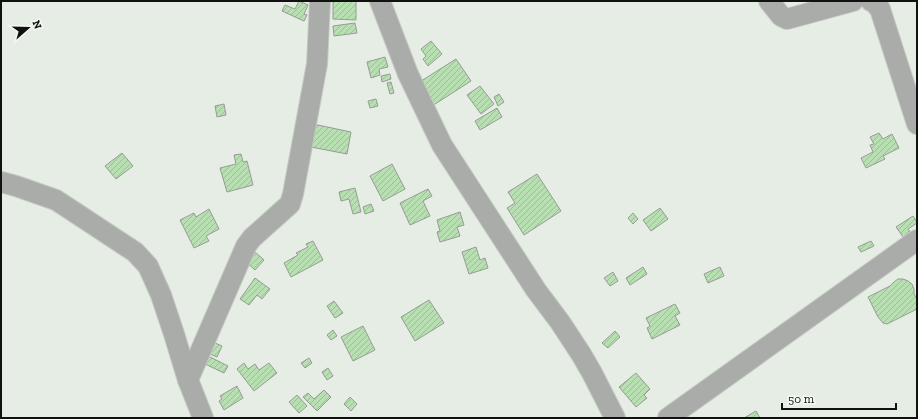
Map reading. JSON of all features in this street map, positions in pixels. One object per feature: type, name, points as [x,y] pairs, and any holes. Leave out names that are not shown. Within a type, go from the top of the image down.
[{"type":"street","points":[[188,380],[246,246],[252,238],[290,204],[317,64],[320,1]]},
{"type":"street","points":[[380,1],[408,74],[442,145],[536,290],[560,322],[581,354],[592,372],[615,418]]},
{"type":"street","points":[[769,1],[781,16],[787,19],[853,1]]},
{"type":"street","points":[[878,4],[917,124]]},
{"type":"street","points":[[1,182],[56,200],[135,252],[144,261],[148,266],[161,295],[188,380],[203,418]]},
{"type":"street","points":[[668,418],[917,240]]},
{"type":"building","points":[[299,1],[308,5],[304,14],[307,15],[304,21],[282,11],[285,5],[295,9]]},
{"type":"building","points":[[333,1],[356,1],[356,20],[333,19]]},
{"type":"building","points":[[355,23],[357,33],[334,36],[333,26]]},
{"type":"building","points":[[431,41],[442,54],[428,66],[423,59],[426,56],[421,49]]},
{"type":"building","points":[[385,57],[388,67],[379,69],[380,75],[371,78],[367,62]]},
{"type":"building","points":[[456,59],[471,81],[432,106],[418,83]]},
{"type":"building","points":[[390,74],[391,79],[382,82],[381,76]]},
{"type":"building","points":[[391,82],[394,93],[390,94],[387,83]]},
{"type":"building","points":[[480,86],[494,104],[481,114],[467,95]]},
{"type":"building","points":[[499,94],[504,102],[498,106],[494,97]]},
{"type":"building","points":[[376,99],[378,106],[370,108],[368,101]]},
{"type":"building","points":[[224,104],[226,115],[217,117],[215,106]]},
{"type":"building","points":[[497,108],[502,117],[480,130],[475,121]]},
{"type":"building","points":[[313,124],[351,132],[347,154],[311,147]]},
{"type":"building","points":[[879,133],[883,139],[892,134],[899,148],[883,156],[885,159],[866,168],[861,158],[873,152],[870,145],[874,144],[870,137]]},
{"type":"building","points":[[122,153],[133,166],[116,179],[105,166]]},
{"type":"building","points":[[241,154],[243,162],[247,161],[253,185],[227,192],[220,168],[236,164],[234,155]]},
{"type":"building","points":[[392,164],[405,189],[383,201],[370,176]]},
{"type":"building","points":[[537,174],[561,211],[524,235],[507,208],[515,203],[508,192]]},
{"type":"building","points":[[355,188],[361,212],[353,214],[349,199],[341,201],[339,192]]},
{"type":"building","points":[[428,189],[432,196],[423,201],[430,216],[410,225],[400,203]]},
{"type":"building","points":[[371,204],[374,211],[365,214],[363,207]]},
{"type":"building","points":[[660,208],[668,219],[651,231],[643,220]]},
{"type":"building","points":[[209,209],[219,229],[206,236],[209,241],[194,248],[180,220],[194,213],[196,217]]},
{"type":"building","points":[[460,212],[464,225],[457,227],[460,236],[440,242],[437,232],[440,231],[437,220]]},
{"type":"building","points":[[633,213],[638,219],[633,224],[628,218]]},
{"type":"building","points":[[913,216],[917,223],[908,229],[913,236],[906,241],[896,227]]},
{"type":"building","points":[[313,241],[323,260],[291,277],[284,263],[298,255],[296,253],[308,247],[306,244]]},
{"type":"building","points":[[871,241],[874,246],[861,252],[858,247]]},
{"type":"building","points":[[476,247],[480,260],[485,258],[488,268],[469,274],[462,252]]},
{"type":"building","points":[[255,252],[264,260],[255,270],[246,262]]},
{"type":"building","points":[[643,267],[647,274],[630,285],[626,278]]},
{"type":"building","points":[[720,267],[724,276],[708,283],[704,274]]},
{"type":"building","points":[[613,272],[618,281],[610,286],[604,278]]},
{"type":"building","points":[[255,278],[270,289],[262,299],[257,295],[249,305],[240,299]]},
{"type":"building","points":[[898,279],[903,279],[912,284],[914,294],[917,299],[917,309],[887,324],[883,323],[878,317],[868,297],[890,286]]},
{"type":"building","points":[[429,300],[444,323],[415,341],[401,317]]},
{"type":"building","points":[[334,301],[343,313],[335,318],[327,306]]},
{"type":"building","points":[[675,304],[680,313],[675,316],[680,325],[652,339],[647,328],[650,326],[646,318]]},
{"type":"building","points":[[363,326],[375,350],[353,361],[341,337]]},
{"type":"building","points":[[333,330],[337,336],[331,340],[327,335]]},
{"type":"building","points":[[615,331],[620,337],[608,348],[602,343]]},
{"type":"building","points":[[215,343],[222,346],[217,357],[210,354]]},
{"type":"building","points":[[208,356],[228,366],[224,373],[205,364]]},
{"type":"building","points":[[309,358],[312,363],[305,368],[301,363]]},
{"type":"building","points":[[244,363],[248,369],[255,364],[259,370],[269,363],[277,373],[254,391],[237,369]]},
{"type":"building","points":[[328,368],[333,376],[327,380],[322,372]]},
{"type":"building","points":[[636,373],[650,389],[644,395],[647,398],[636,407],[619,387]]},
{"type":"building","points":[[237,386],[243,398],[224,410],[219,401],[222,399],[220,396]]},
{"type":"building","points":[[324,390],[331,397],[317,411],[303,397],[308,393],[314,399]]},
{"type":"building","points":[[297,395],[307,406],[299,413],[289,402]]},
{"type":"building","points":[[350,397],[357,404],[351,411],[344,404]]},
{"type":"building","points":[[756,411],[760,418],[744,418]]}]
